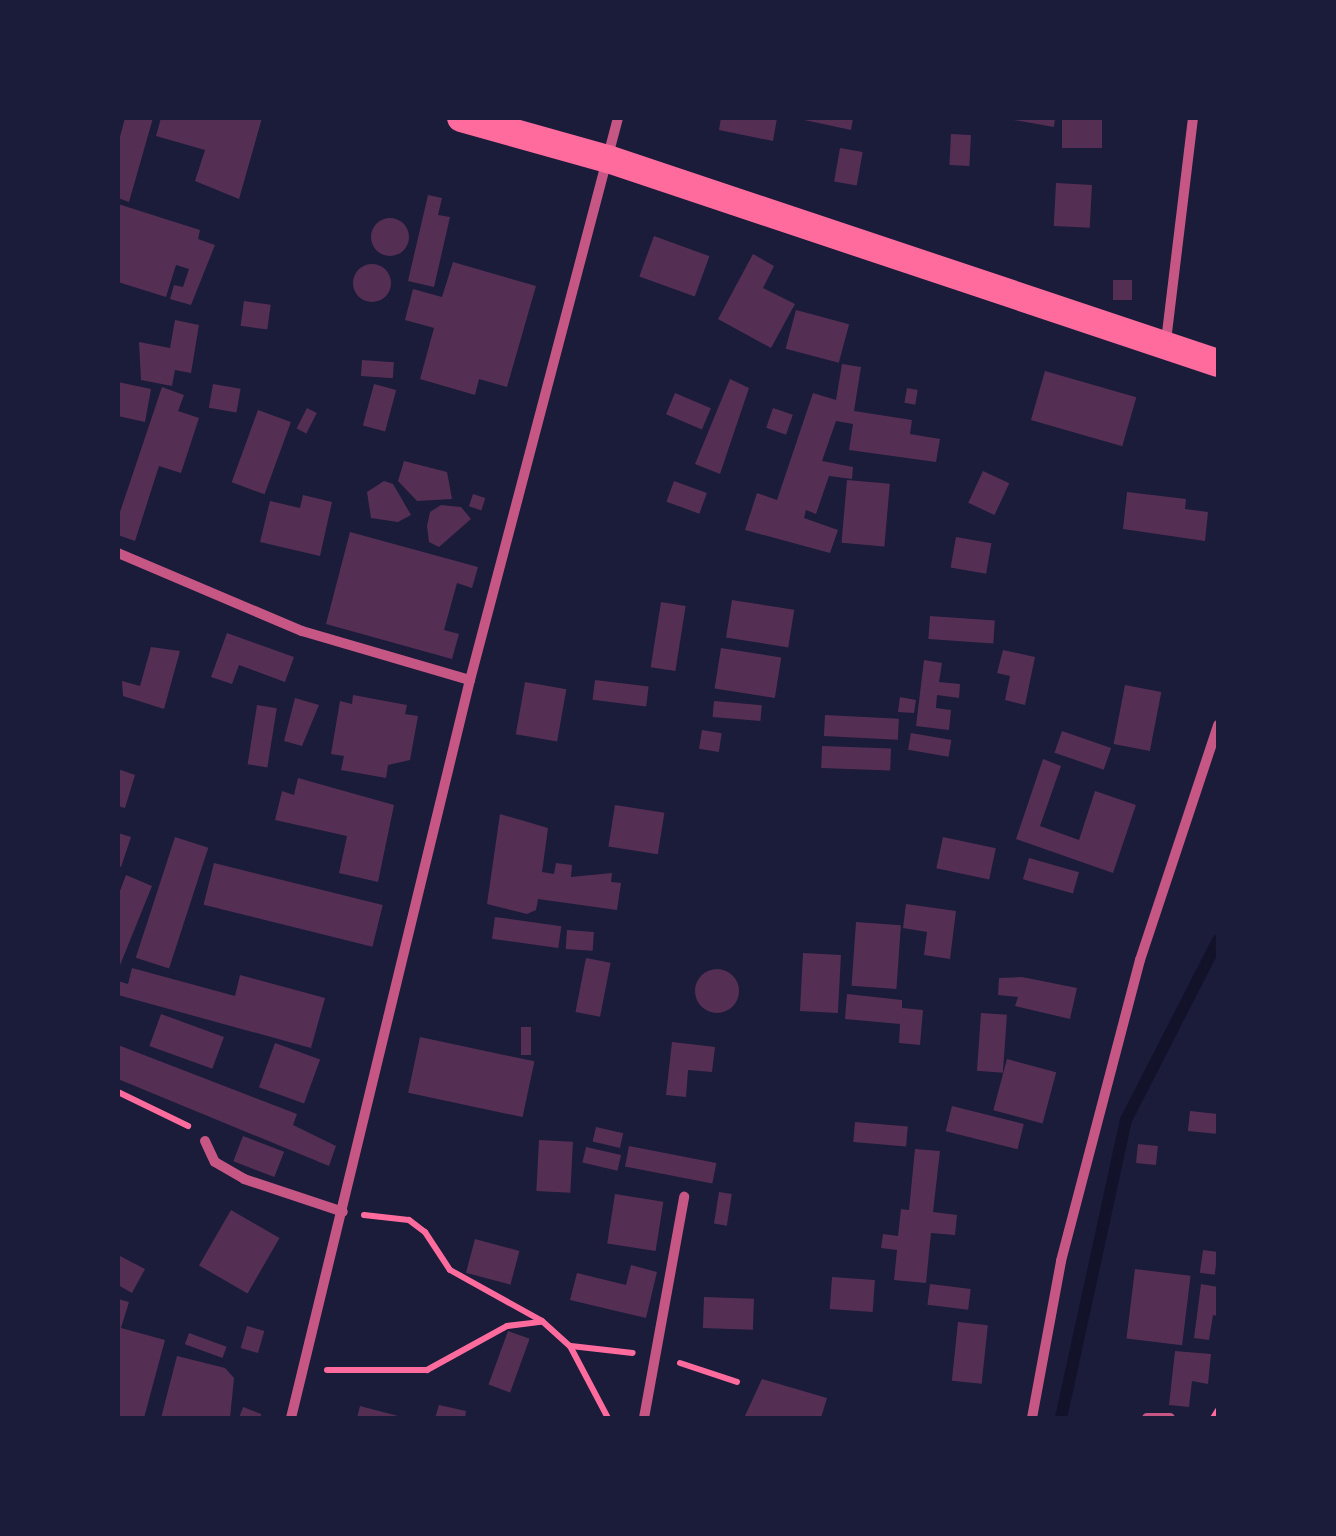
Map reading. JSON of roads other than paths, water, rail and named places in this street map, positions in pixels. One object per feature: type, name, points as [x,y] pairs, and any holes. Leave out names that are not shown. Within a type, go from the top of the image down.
[{"type":"highway","points":[[461,118],[608,159],[1218,363]]},
{"type":"street","points":[[291,1418],[470,680],[618,118]]},
{"type":"street","points":[[1165,347],[1193,118]]},
{"type":"street","points":[[118,553],[302,630],[470,680]]},
{"type":"street","points":[[1032,1418],[1061,1261],[1140,960],[1218,725]]},
{"type":"street","points":[[205,1141],[215,1162],[244,1179],[342,1212]]},
{"type":"street","points":[[644,1418],[684,1196]]},
{"type":"street","points":[[1147,1418],[1170,1418]]},
{"type":"waterway","points":[[1061,1418],[1126,1120],[1218,940]]}]
